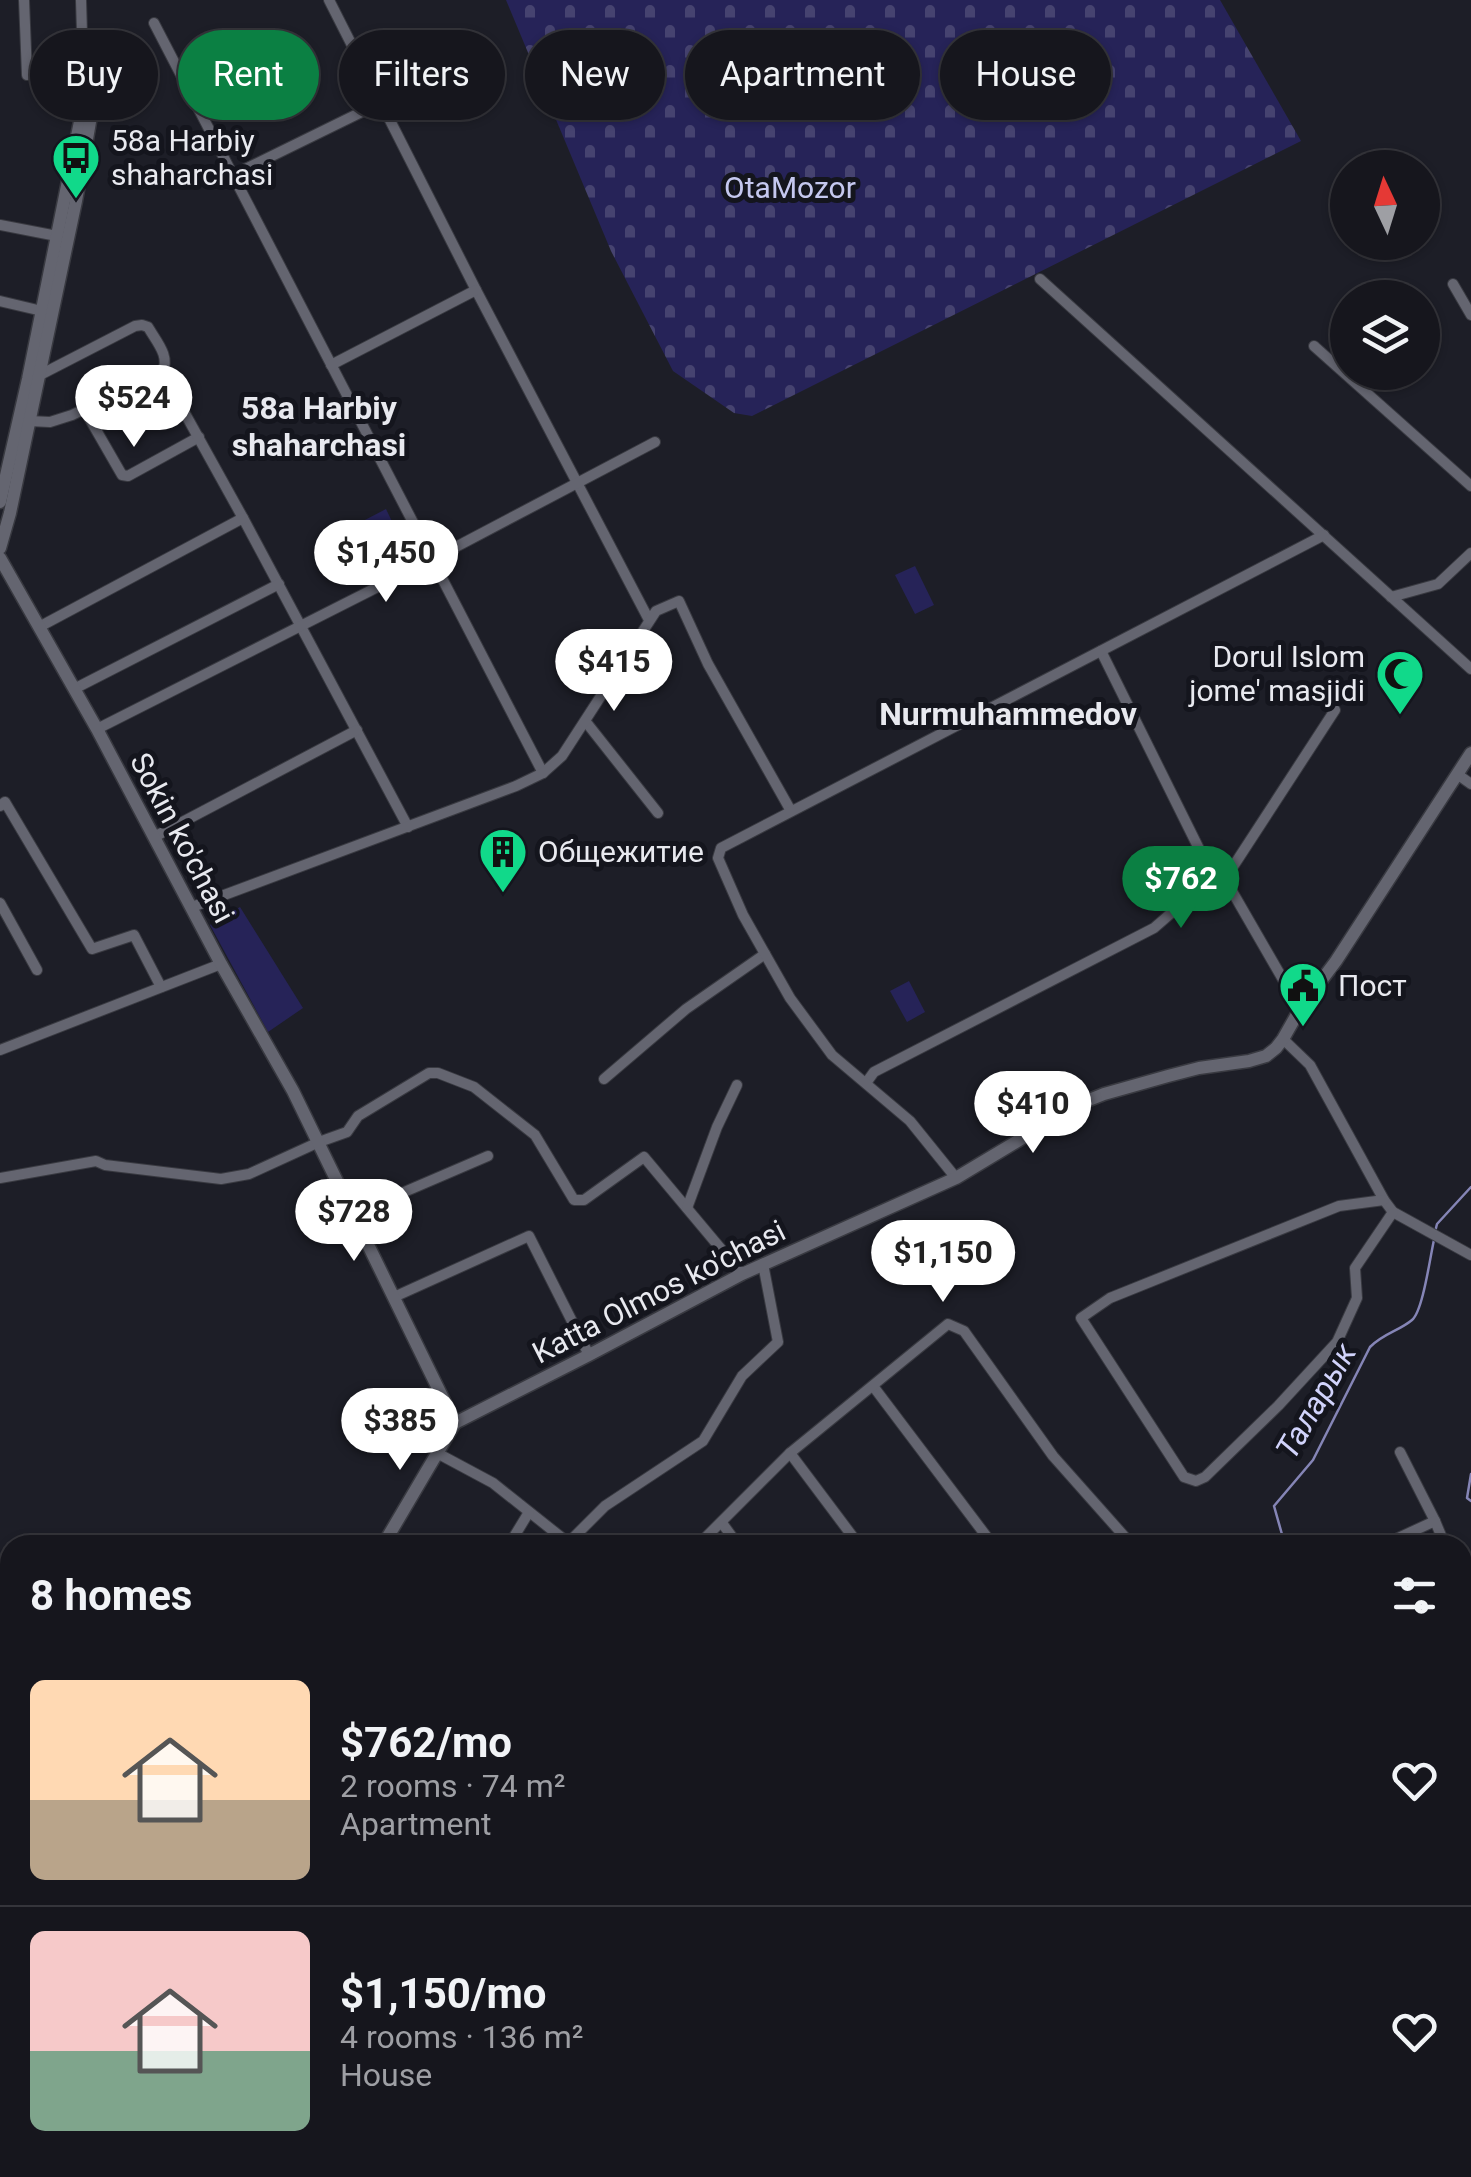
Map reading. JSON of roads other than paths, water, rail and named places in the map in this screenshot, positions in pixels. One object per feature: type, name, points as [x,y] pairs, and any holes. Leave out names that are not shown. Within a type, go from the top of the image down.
[{"type":"street","points":[[24,0],[28,75]]},
{"type":"street","points":[[80,0],[82,30]]},
{"type":"street","points":[[329,0],[345,30]]},
{"type":"street","points":[[154,24],[543,772]]},
{"type":"street","points":[[0,502],[80,120]]},
{"type":"street","points":[[0,548],[90,120]]},
{"type":"street","points":[[233,175],[345,120]]},
{"type":"street","points":[[391,120],[649,620]]},
{"type":"street","points":[[0,225],[57,236]]},
{"type":"street","points":[[1040,279],[1471,669]]},
{"type":"street","points":[[1452,284],[1471,315]]},
{"type":"street","points":[[331,365],[476,290]]},
{"type":"street","points":[[0,301],[42,310]]},
{"type":"street","points":[[29,421],[50,422],[84,410],[162,372],[166,359],[148,327],[142,325],[38,376]]},
{"type":"street","points":[[1314,346],[1471,486]]},
{"type":"street","points":[[162,372],[408,826]]},
{"type":"street","points":[[84,410],[122,475],[128,476],[199,437]]},
{"type":"street","points":[[97,729],[655,442]]},
{"type":"street","points":[[40,627],[243,518]]},
{"type":"street","points":[[956,1178],[910,1121],[832,1055],[790,998],[743,916],[718,858],[721,848],[1324,535]]},
{"type":"street","points":[[1390,597],[1438,584],[1471,553]]},
{"type":"street","name":"Sokin ko'chasi","points":[[0,558],[293,1091],[455,1423]]},
{"type":"street","points":[[74,689],[279,584]]},
{"type":"street","points":[[192,907],[516,786],[543,772],[562,756],[586,722],[656,611],[679,601],[708,664],[791,812]]},
{"type":"street","points":[[1101,650],[1220,880],[1300,1009]]},
{"type":"street","points":[[866,1083],[874,1072],[1154,928],[1220,880],[1334,710]]},
{"type":"street","points":[[586,722],[658,813]]},
{"type":"street","points":[[154,837],[357,730]]},
{"type":"street","points":[[1471,753],[1283,1039],[1310,1065],[1393,1212],[1471,1255]]},
{"type":"street","points":[[1458,774],[1471,784]]},
{"type":"street","points":[[0,806],[6,802],[92,949],[134,935],[161,987]]},
{"type":"street","points":[[0,903],[37,970]]},
{"type":"street","points":[[604,1079],[686,1009],[765,954]]},
{"type":"street","points":[[0,1050],[222,964]]},
{"type":"street","name":"Katta Olmos ko'chasi","points":[[455,1423],[742,1274],[956,1178],[1078,1104],[1199,1068],[1266,1056],[1283,1039]]},
{"type":"street","points":[[0,1178],[96,1161],[221,1179],[249,1174],[347,1132],[358,1116],[429,1074],[438,1074],[474,1088],[534,1135],[574,1200],[584,1200],[644,1158],[742,1274]]},
{"type":"street","points":[[687,1208],[737,1085]]},
{"type":"street","points":[[353,1214],[488,1156]]},
{"type":"street","points":[[1384,1200],[1339,1206],[1110,1298],[1081,1318],[1184,1477],[1196,1481],[1205,1477],[1337,1342],[1356,1298],[1355,1268],[1393,1212]]},
{"type":"street","points":[[394,1297],[528,1236],[589,1355]]},
{"type":"street","points":[[578,1535],[605,1506],[703,1441],[742,1376],[778,1342],[764,1264]]},
{"type":"street","points":[[709,1535],[790,1453],[948,1324],[964,1331],[1052,1456],[1123,1535]]},
{"type":"street","points":[[873,1386],[985,1535]]},
{"type":"street","points":[[389,1535],[455,1423]]},
{"type":"street","points":[[437,1452],[492,1484],[558,1535]]},
{"type":"street","points":[[1400,1452],[1440,1535]]},
{"type":"street","points":[[790,1453],[851,1535]]},
{"type":"street","points":[[515,1535],[529,1512]]},
{"type":"street","points":[[1404,1535],[1435,1521]]},
{"type":"street","points":[[722,1523],[731,1535]]},
{"type":"waterway","name":"Таларык","points":[[1435,1232],[1437,1224],[1471,1187]]},
{"type":"waterway","name":"Таларык","points":[[1282,1535],[1274,1506],[1313,1460],[1370,1347],[1416,1315],[1434,1240]]},
{"type":"waterway","points":[[1471,1474],[1467,1498],[1471,1501]]},
{"type":"place","name":"58a Harbiy shaharchasi","points":[[76,200]]},
{"type":"place","name":"Dorul Islom jome' masjidi","points":[[1400,716]]},
{"type":"place","name":"Общежитие","points":[[503,894]]},
{"type":"place","name":"Пост","points":[[1303,1028]]},
{"type":"district","name":"58a Harbiy shaharchasi","points":[[319,426]]},
{"type":"district","name":"Nurmuhammedov","points":[[1008,714]]},
{"type":"park label","name":"OtaMozor","points":[[790,188]]}]
